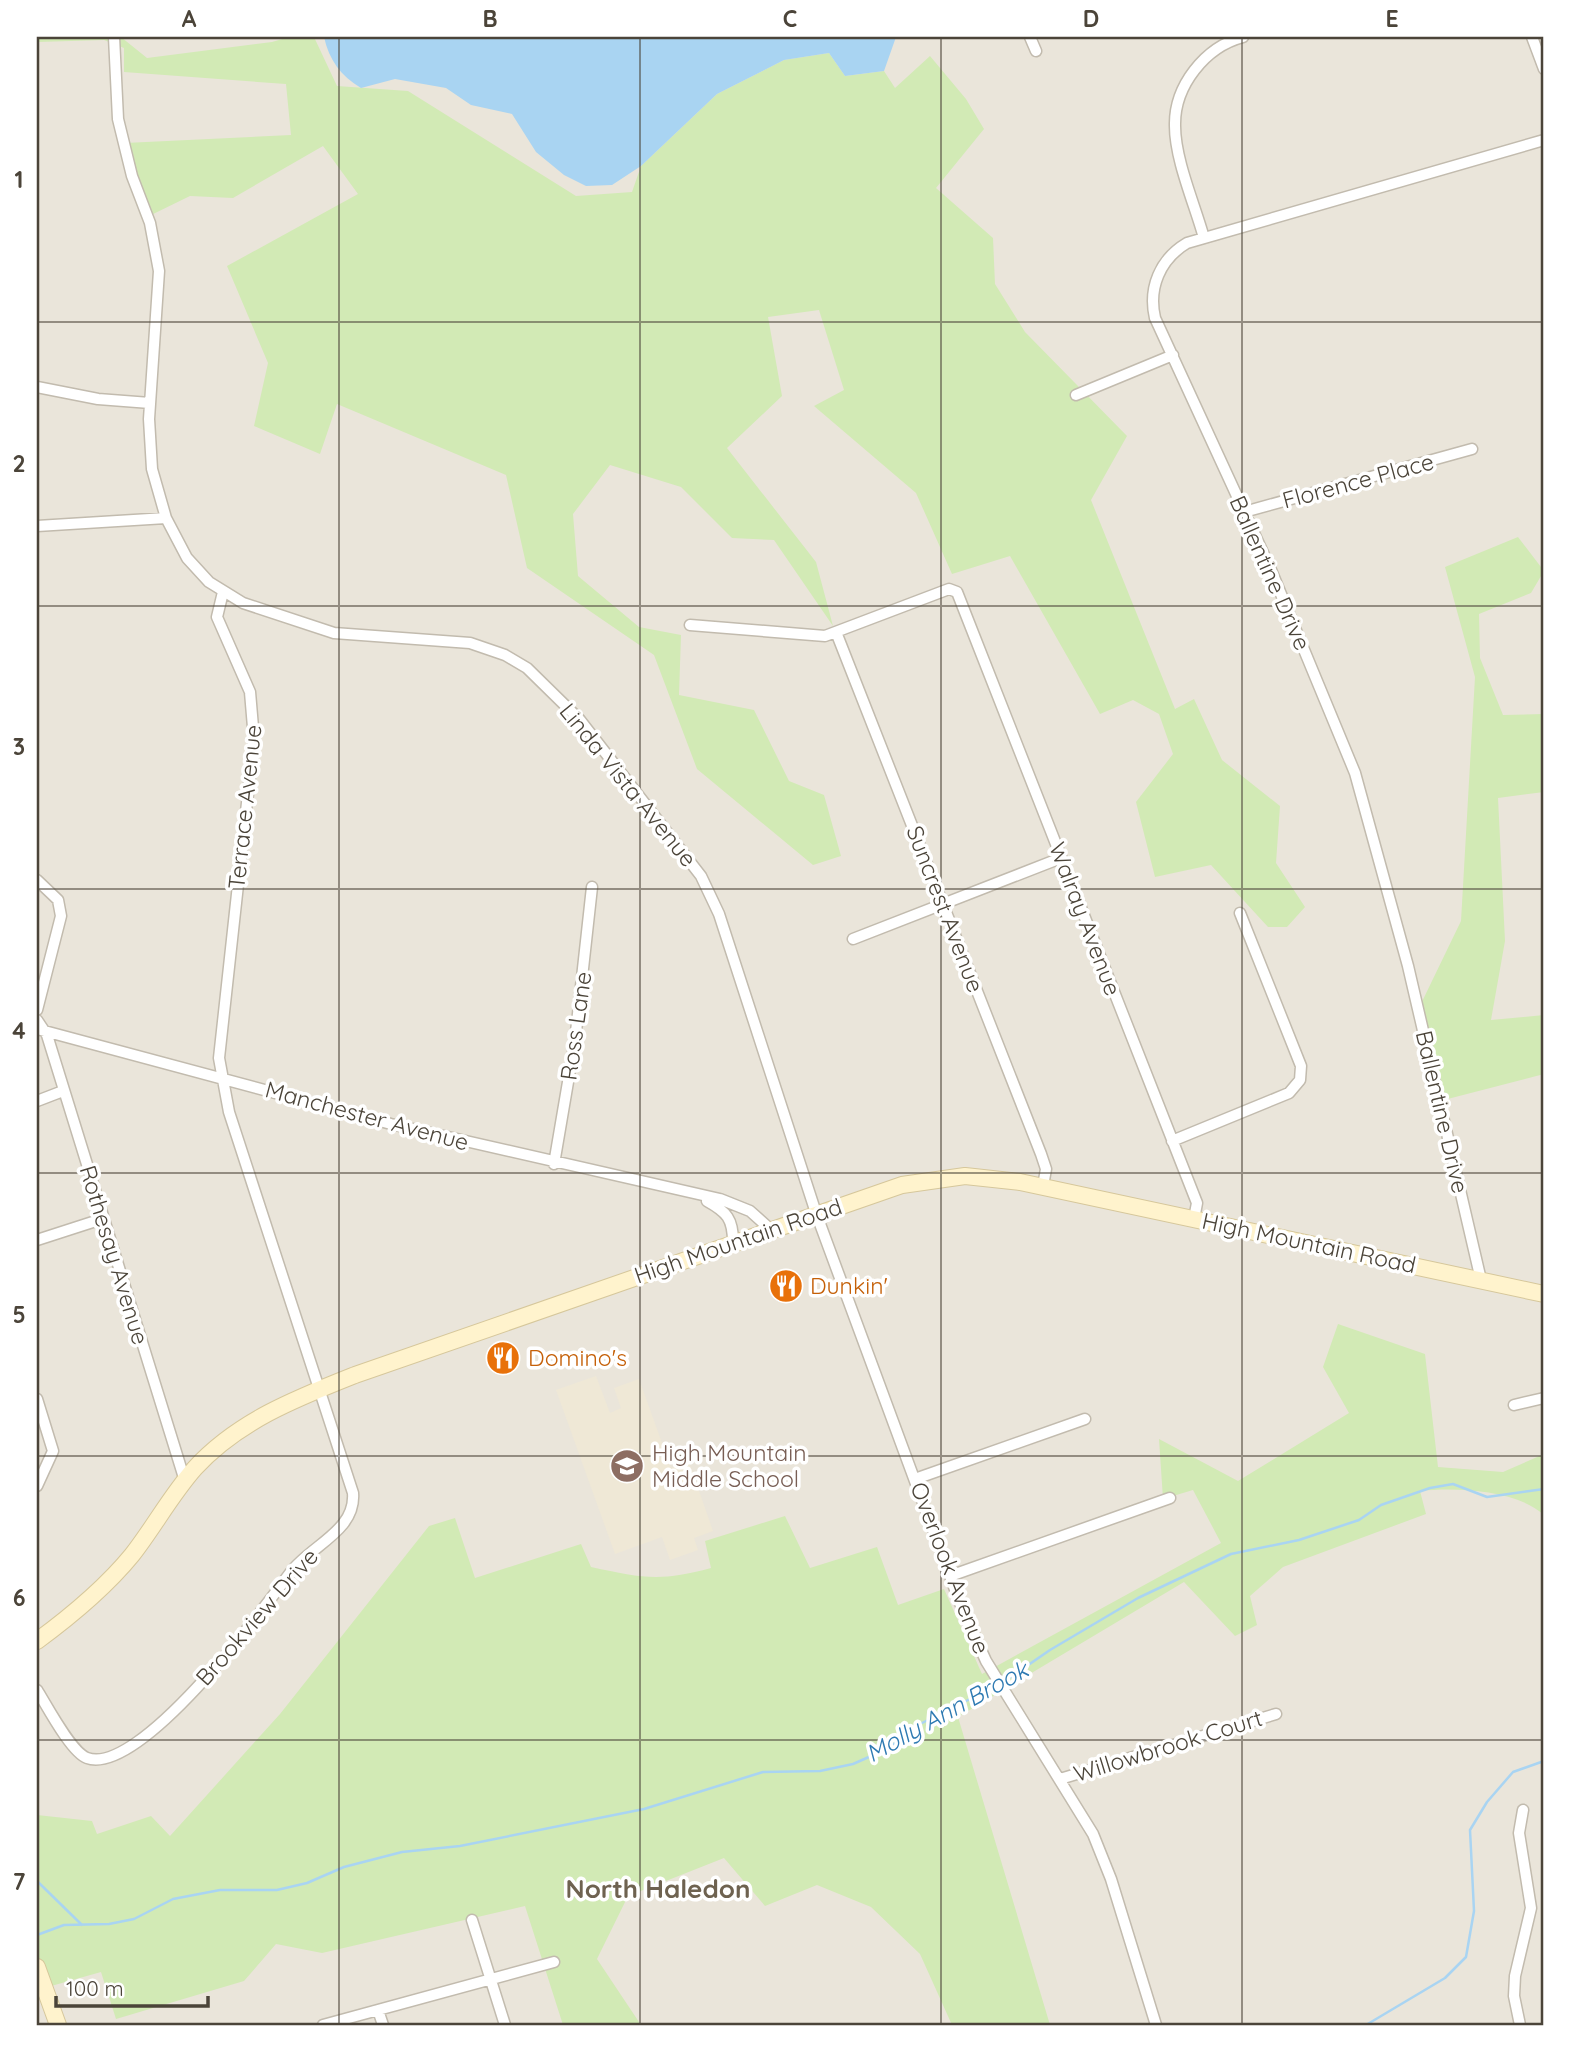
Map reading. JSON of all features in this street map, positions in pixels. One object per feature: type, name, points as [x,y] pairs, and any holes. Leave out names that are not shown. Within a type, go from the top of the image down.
[{"type":"street","points":[[114,37],[118,120],[132,176],[150,223],[159,271],[150,403],[152,469],[166,518],[187,558],[209,582],[223,592]]},
{"type":"street","points":[[1030,37],[1036,51]]},
{"type":"street","points":[[1204,238],[1177,143],[1177,108],[1193,72],[1208,54],[1229,41],[1243,37]]},
{"type":"street","points":[[1532,37],[1544,69]]},
{"type":"street","name":"Ballentine Drive","points":[[1481,1280],[1408,966],[1367,810],[1340,735],[1244,512],[1155,318],[1154,286],[1165,262],[1174,252],[1204,238],[1544,141]]},
{"type":"street","points":[[1076,395],[1173,355]]},
{"type":"street","points":[[37,387],[98,399],[150,403]]},
{"type":"street","name":"Florence Place","points":[[1244,512],[1472,449]]},
{"type":"street","points":[[37,526],[166,518]]},
{"type":"street","name":"Walray Avenue","points":[[690,625],[825,636],[949,589],[957,592],[1197,1203],[1194,1219]]},
{"type":"street","name":"Terrace Avenue","points":[[223,592],[217,617],[250,692],[254,739],[224,1009],[221,1077],[229,1112],[319,1389]]},
{"type":"street","name":"Linda Vista Avenue","points":[[223,592],[243,603],[334,633],[478,645],[527,668],[580,720],[709,888],[816,1213]]},
{"type":"street","name":"Suncrest Avenue","points":[[836,632],[1046,1169],[1043,1186]]},
{"type":"street","points":[[853,939],[1061,858]]},
{"type":"street","points":[[37,880],[52,891],[58,900],[61,916],[37,1010]]},
{"type":"street","name":"Ross Lane","points":[[554,1164],[575,1041],[592,887]]},
{"type":"street","points":[[1172,1141],[1289,1093],[1300,1080],[1301,1066],[1240,913]]},
{"type":"street","name":"Rothesay Avenue","points":[[37,1020],[63,1091],[185,1481]]},
{"type":"street","name":"Manchester Avenue","points":[[40,1030],[391,1124],[554,1164],[736,1204],[756,1215],[769,1228]]},
{"type":"street","points":[[37,1101],[63,1091]]},
{"type":"street","name":"High Mountain Road","points":[[37,1640],[76,1611],[113,1576],[185,1481],[213,1451],[278,1407],[319,1389],[769,1228],[923,1180],[975,1176],[1043,1186],[1544,1294]]},
{"type":"street","name":"Manchester Avenue","points":[[699,1195],[729,1215],[733,1226],[733,1242]]},
{"type":"street","name":"Overlook Avenue","points":[[816,1213],[950,1576],[995,1675],[1060,1779],[1103,1856],[1156,2025]]},
{"type":"street","points":[[37,1240],[102,1219]]},
{"type":"street","name":"Brookview Drive","points":[[37,1690],[81,1755],[105,1760],[125,1750],[168,1715],[218,1666],[303,1556],[341,1529],[352,1510],[353,1493],[319,1389]]},
{"type":"street","points":[[1514,1405],[1544,1398]]},
{"type":"street","points":[[37,1399],[53,1451],[37,1486]]},
{"type":"street","points":[[915,1479],[1085,1419]]},
{"type":"street","points":[[950,1576],[1170,1498]]},
{"type":"street","name":"Willowbrook Court","points":[[1060,1779],[1276,1714]]},
{"type":"street","points":[[1520,2025],[1515,2003],[1515,1976],[1531,1908],[1520,1833],[1523,1810]]},
{"type":"street","points":[[1531,1908],[1544,1903]]},
{"type":"street","points":[[472,1920],[505,2025]]},
{"type":"street","points":[[323,2025],[490,1977],[554,1962]]},
{"type":"street","points":[[37,1968],[58,2025]]},
{"type":"street","points":[[379,2010],[383,2025]]},
{"type":"shaded area","points":[[37,37],[1544,37],[1544,2025],[37,2025]]},
{"type":"shaded area","name":"High Mountain Middle School","points":[[596,1376],[610,1413],[621,1408],[614,1388],[639,1379],[671,1468],[689,1462],[713,1531],[694,1538],[698,1550],[670,1560],[662,1537],[615,1554],[556,1390]]},
{"type":"green space","points":[[37,37],[121,37],[147,58],[272,42],[289,37],[314,37],[337,86],[408,91],[576,196],[632,192],[641,166],[717,94],[784,60],[829,53],[845,76],[884,71],[895,88],[930,56],[966,99],[984,129],[936,188],[993,238],[995,284],[1025,332],[1127,436],[1091,500],[1175,709],[1194,699],[1222,760],[1280,806],[1276,863],[1305,907],[1287,927],[1268,927],[1211,865],[1155,877],[1136,802],[1173,754],[1159,714],[1133,700],[1100,714],[1010,556],[952,574],[916,493],[814,406],[844,390],[819,310],[768,317],[782,396],[727,448],[816,562],[833,626],[774,540],[732,538],[681,487],[610,465],[573,514],[578,576],[639,627],[681,635],[679,695],[754,710],[789,781],[824,795],[841,856],[813,865],[697,769],[654,655],[527,568],[506,475],[337,404],[320,454],[254,426],[268,363],[227,266],[358,194],[323,146],[233,198],[190,196],[147,217],[125,143],[291,135],[286,84],[124,72],[124,48],[104,40],[38,42],[37,90]]},
{"type":"green space","points":[[1518,537],[1544,571],[1531,593],[1479,614],[1480,658],[1503,715],[1544,714],[1544,792],[1498,798],[1505,941],[1491,1020],[1544,1015],[1544,1074],[1436,1102],[1417,1012],[1461,921],[1475,677],[1445,567]]},
{"type":"green space","points":[[1338,1324],[1425,1354],[1438,1467],[1503,1472],[1544,1454],[1544,1515],[1518,1500],[1502,1495],[1468,1490],[1420,1491],[1426,1514],[1283,1567],[1250,1596],[1257,1625],[1235,1636],[1184,1582],[958,1717],[1050,2025],[952,2025],[920,1954],[871,1907],[817,1885],[765,1906],[724,1858],[628,1896],[597,1959],[641,2025],[563,2025],[525,1906],[322,1953],[276,1944],[244,1981],[116,2019],[101,1972],[37,1990],[37,1815],[92,1821],[97,1834],[151,1816],[170,1836],[280,1714],[429,1526],[455,1518],[475,1578],[581,1544],[591,1567],[638,1576],[664,1577],[711,1568],[705,1541],[785,1516],[810,1568],[877,1547],[898,1605],[944,1589],[982,1674],[1221,1543],[1193,1490],[1163,1499],[1159,1439],[1238,1481],[1349,1413],[1323,1367]]},
{"type":"water","points":[[324,37],[896,37],[884,71],[845,76],[829,53],[784,60],[717,94],[641,166],[612,185],[586,186],[564,175],[536,152],[512,114],[471,105],[446,88],[395,79],[361,88],[337,67]]},
{"type":"waterway","name":"Molly Ann Brook","points":[[1002,1683],[1050,1650],[1138,1598],[1231,1554],[1299,1540],[1359,1520],[1381,1505],[1430,1488],[1453,1484],[1487,1497],[1544,1489]]},
{"type":"waterway","name":"Molly Ann Brook","points":[[37,1935],[64,1925],[109,1924],[134,1919],[173,1899],[220,1890],[277,1890],[307,1883],[344,1867],[402,1852],[460,1846],[644,1809],[763,1772],[820,1771],[853,1764],[887,1749],[920,1724],[996,1686]]},
{"type":"waterway","points":[[1366,2025],[1445,1978],[1466,1957],[1474,1911],[1470,1830],[1487,1802],[1513,1772],[1544,1761]]},
{"type":"waterway","points":[[37,1881],[82,1925]]},
{"type":"place","name":"Dunkin'","points":[[786,1286]]},
{"type":"place","name":"Domino's","points":[[503,1358]]},
{"type":"place","name":"High Mountain Middle School","points":[[627,1466]]},
{"type":"district","name":"North Haledon","points":[[658,1889]]}]
